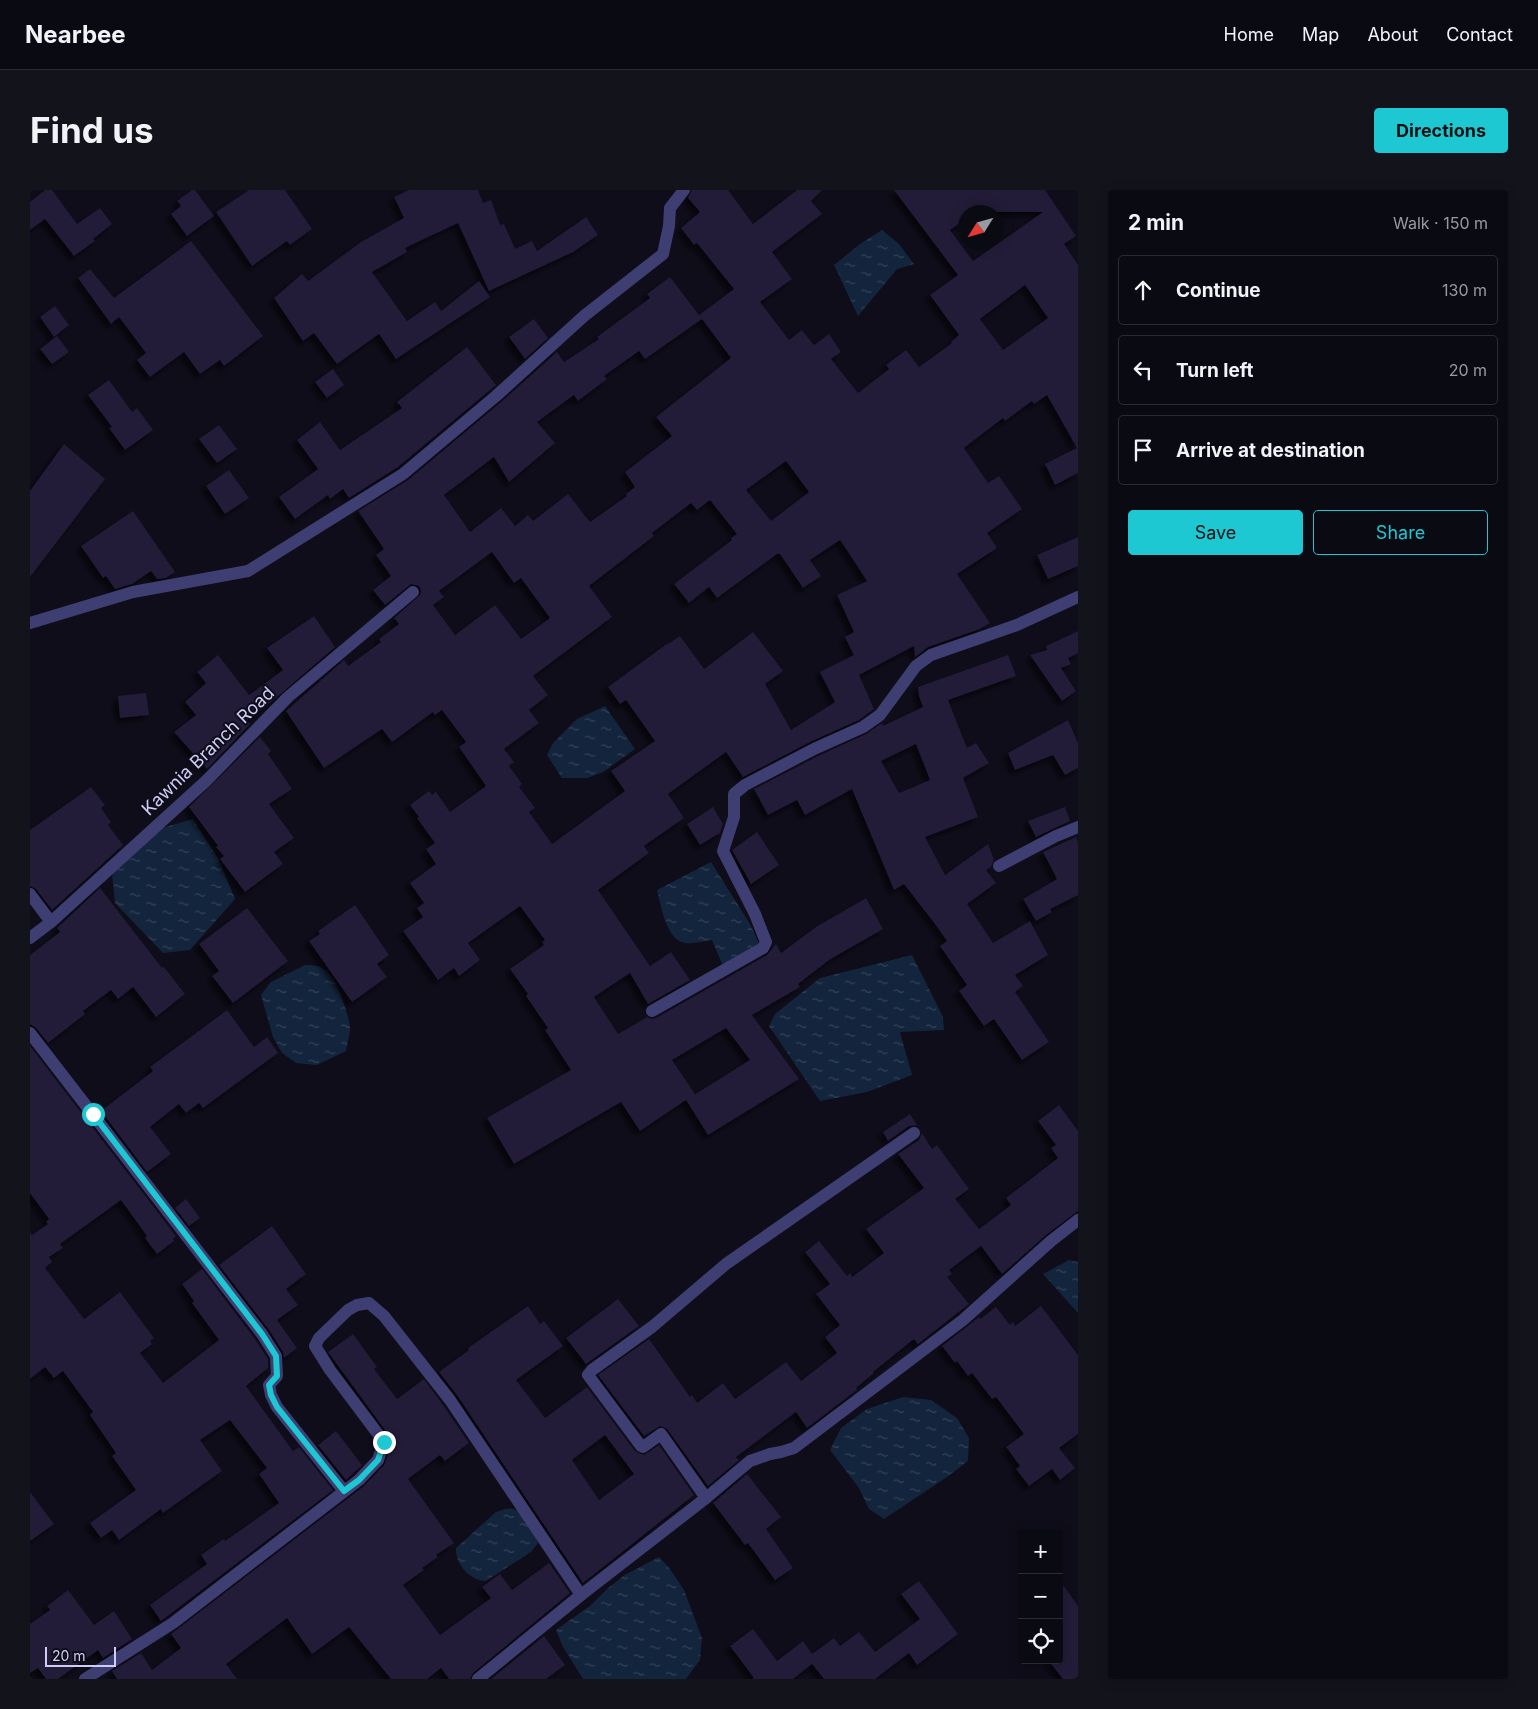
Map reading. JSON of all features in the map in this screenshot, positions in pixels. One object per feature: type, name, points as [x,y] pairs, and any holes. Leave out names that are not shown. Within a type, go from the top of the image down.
[{"type":"street","points":[[30,623],[132,592],[248,571],[403,474],[496,396],[584,316],[663,254],[669,226],[670,208],[684,190]]},
{"type":"street","name":"Kawnia Branch Road","points":[[30,938],[51,922],[206,782],[288,696],[413,592]]},
{"type":"street","points":[[652,1012],[763,948],[766,942],[755,914],[723,851],[734,817],[734,794],[745,784],[814,749],[863,727],[880,715],[916,666],[931,655],[1017,625],[1078,597]]},
{"type":"street","points":[[999,866],[1056,836],[1078,827]]},
{"type":"street","points":[[30,894],[51,922]]},
{"type":"street","points":[[30,1033],[262,1334],[276,1356],[277,1376],[269,1385],[271,1395],[277,1407],[344,1491]]},
{"type":"street","points":[[706,1498],[661,1434],[643,1447],[641,1446],[588,1375],[592,1370],[652,1327],[726,1264],[914,1133]]},
{"type":"street","points":[[478,1679],[750,1461],[794,1448],[963,1320],[1051,1241],[1078,1220]]},
{"type":"street","points":[[85,1679],[173,1623],[359,1480],[378,1460],[384,1442],[330,1370],[316,1346],[319,1338],[348,1310],[357,1305],[369,1303],[384,1316],[450,1400],[581,1595]]},
{"type":"water","points":[[882,230],[899,244],[914,264],[897,269],[858,316],[834,265],[860,244]]},
{"type":"water","points":[[605,706],[635,749],[603,772],[587,778],[562,778],[547,755],[553,743],[577,719]]},
{"type":"water","points":[[193,819],[219,860],[235,899],[190,950],[163,953],[115,903],[112,873],[152,831]]},
{"type":"water","points":[[711,862],[750,924],[761,948],[723,966],[712,940],[685,943],[673,936],[665,921],[657,890]]},
{"type":"water","points":[[912,955],[943,1017],[944,1030],[900,1032],[912,1075],[867,1092],[820,1101],[769,1026],[775,1014],[820,978]]},
{"type":"water","points":[[305,965],[322,968],[329,973],[344,1005],[350,1028],[346,1051],[317,1065],[296,1063],[282,1053],[273,1037],[261,995],[271,982]]},
{"type":"water","points":[[1069,1260],[1078,1262],[1078,1313],[1043,1274]]},
{"type":"water","points":[[903,1397],[931,1400],[957,1418],[969,1438],[968,1461],[884,1519],[869,1509],[859,1488],[830,1450],[841,1428],[867,1409]]},
{"type":"water","points":[[514,1509],[521,1514],[538,1543],[531,1552],[486,1581],[474,1578],[469,1575],[458,1560],[456,1548],[496,1512]]},
{"type":"water","points":[[659,1557],[670,1569],[684,1590],[702,1638],[700,1660],[686,1679],[583,1679],[563,1647],[556,1630],[591,1605],[623,1576]]},
{"type":"building","points":[[45,190],[52,190],[77,224],[100,208],[112,224],[93,239],[95,241],[74,256],[45,219],[30,230],[30,202]]},
{"type":"building","points":[[192,190],[195,190],[214,216],[187,236],[171,214],[181,206],[177,201]]},
{"type":"building","points":[[249,190],[285,190],[312,229],[290,245],[287,241],[252,266],[216,212]]},
{"type":"building","points":[[409,190],[478,190],[483,203],[491,200],[500,225],[504,224],[515,249],[532,241],[537,251],[586,217],[598,235],[573,252],[489,291],[458,223],[405,248],[407,252],[372,272],[407,321],[435,302],[441,311],[479,281],[490,297],[396,359],[379,334],[337,364],[314,333],[303,341],[274,298],[302,274],[308,281],[361,242],[404,218],[394,197]]},
{"type":"building","points":[[692,190],[728,190],[753,224],[797,190],[822,190],[811,201],[822,214],[772,252],[792,279],[760,302],[789,340],[802,330],[814,345],[829,334],[841,352],[831,359],[858,393],[889,369],[886,365],[906,350],[919,367],[952,343],[959,335],[930,295],[958,275],[894,190],[1045,190],[1076,236],[1064,244],[1078,265],[1078,473],[1055,485],[1045,464],[1077,448],[1047,395],[1034,404],[1032,401],[1005,421],[1003,418],[964,448],[988,483],[999,476],[1022,509],[987,533],[997,548],[957,574],[990,623],[980,629],[928,647],[915,657],[914,646],[859,675],[874,709],[859,720],[810,742],[743,777],[726,752],[668,794],[684,818],[644,846],[649,853],[598,890],[650,966],[671,952],[690,980],[648,1004],[630,973],[594,997],[618,1034],[647,1017],[651,1019],[656,1018],[767,955],[776,944],[781,953],[816,927],[866,898],[883,929],[829,960],[798,984],[800,987],[752,1015],[799,1079],[708,1135],[686,1100],[640,1131],[621,1102],[514,1164],[487,1118],[571,1070],[545,1030],[548,1028],[526,996],[528,994],[510,969],[544,945],[542,942],[545,940],[520,906],[468,943],[480,960],[459,976],[454,968],[438,980],[403,931],[423,917],[417,908],[424,903],[410,883],[436,864],[426,849],[435,843],[410,805],[429,791],[432,795],[436,792],[450,812],[486,786],[459,747],[466,742],[442,710],[435,715],[433,712],[392,742],[382,729],[324,768],[286,711],[344,660],[348,666],[381,642],[379,639],[399,624],[394,618],[420,595],[419,586],[411,584],[385,605],[373,590],[391,576],[376,555],[384,549],[358,511],[408,480],[557,352],[564,362],[599,339],[597,337],[650,298],[647,294],[670,277],[699,315],[734,289],[697,243],[694,245],[681,228],[700,212],[688,198]],"holes":[[[1025,285],[1048,318],[1003,350],[980,319]],[[702,319],[731,358],[656,417],[672,436],[625,472],[635,487],[626,494],[627,496],[590,522],[568,494],[533,521],[528,515],[515,526],[501,508],[470,532],[444,495],[494,457],[509,482],[555,443],[537,422],[574,395],[578,401],[607,379],[604,376],[639,351],[645,359]],[[786,461],[809,492],[771,521],[746,490]],[[710,500],[737,534],[731,538],[732,540],[674,584],[689,603],[709,587],[717,598],[777,554],[780,554],[803,588],[821,576],[810,560],[840,540],[867,581],[837,595],[854,632],[845,637],[854,655],[820,672],[835,702],[791,730],[765,684],[783,671],[753,632],[704,669],[680,636],[608,687],[620,704],[626,700],[655,741],[611,771],[625,791],[552,844],[529,812],[535,808],[519,787],[522,784],[509,766],[514,762],[504,749],[539,723],[529,710],[548,695],[533,676],[612,617],[589,586],[654,536],[652,533],[691,503],[697,510]],[[492,552],[514,583],[521,578],[550,618],[521,639],[495,605],[455,635],[433,605],[444,597],[439,591]],[[726,1028],[750,1060],[694,1095],[672,1060]]]},
{"type":"building","points":[[191,241],[263,336],[224,366],[220,360],[200,374],[184,352],[150,377],[137,360],[146,353],[119,317],[111,324],[78,278],[90,269],[114,298]]},
{"type":"building","points":[[55,306],[69,325],[54,337],[40,317]]},
{"type":"building","points":[[534,319],[548,338],[525,359],[509,337]]},
{"type":"building","points":[[57,336],[69,352],[52,364],[40,349]]},
{"type":"building","points":[[467,347],[496,385],[398,467],[349,498],[343,489],[330,499],[328,495],[295,519],[279,497],[318,469],[297,440],[320,422],[340,450],[402,408],[397,402]]},
{"type":"building","points":[[333,369],[344,385],[327,398],[315,382]]},
{"type":"building","points":[[109,380],[132,412],[137,408],[153,430],[125,450],[109,428],[112,427],[88,395]]},
{"type":"building","points":[[219,425],[237,449],[217,463],[199,439]]},
{"type":"building","points":[[64,444],[105,479],[30,577],[30,491]]},
{"type":"building","points":[[229,470],[249,498],[225,514],[206,486]]},
{"type":"building","points":[[133,511],[175,572],[166,578],[157,579],[151,571],[132,584],[115,589],[106,576],[103,578],[81,546]]},
{"type":"building","points":[[1078,537],[1078,566],[1048,579],[1037,555]]},
{"type":"building","points":[[314,616],[335,647],[276,698],[247,720],[250,724],[207,769],[174,732],[196,715],[185,702],[206,683],[197,672],[218,655],[249,695],[283,670],[267,648]]},
{"type":"building","points":[[1078,631],[1078,653],[1068,658],[1071,664],[1061,668],[1076,691],[1062,701],[1030,655],[1047,650],[1046,646]]},
{"type":"building","points":[[1008,655],[1016,676],[948,700],[967,748],[976,743],[989,763],[963,778],[978,817],[925,837],[945,875],[988,844],[994,860],[991,867],[986,870],[996,883],[967,904],[993,943],[1030,921],[1048,955],[1015,975],[1023,986],[1015,992],[1049,1042],[1022,1060],[994,1019],[984,1026],[959,991],[967,985],[940,946],[947,941],[935,924],[904,884],[894,890],[852,789],[805,815],[797,800],[768,815],[754,789],[866,734],[882,723],[883,726],[923,707],[918,687]],"holes":[[[916,744],[930,780],[899,793],[881,761]]]},
{"type":"building","points":[[146,693],[149,715],[120,718],[118,696]]},
{"type":"building","points":[[1068,720],[1078,743],[1078,768],[1065,775],[1053,755],[1015,770],[1008,753]]},
{"type":"building","points":[[260,737],[271,751],[268,754],[292,789],[269,804],[294,838],[274,852],[283,864],[245,892],[220,859],[224,856],[216,847],[218,846],[189,807]]},
{"type":"building","points":[[91,787],[105,805],[101,808],[111,822],[108,825],[123,845],[52,910],[36,889],[30,886],[30,830]]},
{"type":"building","points":[[713,807],[723,824],[720,833],[700,845],[687,824]]},
{"type":"building","points":[[1065,807],[1070,821],[1036,837],[1028,821]]},
{"type":"building","points":[[757,832],[779,865],[751,884],[732,850]]},
{"type":"building","points":[[1076,837],[1078,842],[1078,895],[1050,909],[1052,912],[1036,921],[1023,899],[1057,879],[1043,852]]},
{"type":"building","points":[[100,888],[162,968],[164,967],[185,994],[156,1017],[133,987],[118,999],[111,990],[83,1011],[85,1014],[48,1043],[36,1028],[30,1024],[30,955],[60,932],[57,928]]},
{"type":"building","points":[[355,905],[389,955],[377,964],[387,977],[352,1002],[309,941],[320,934],[318,931]]},
{"type":"building","points":[[247,908],[288,961],[233,1003],[212,976],[219,971],[199,944]]},
{"type":"building","points":[[227,1010],[254,1047],[267,1037],[278,1053],[203,1108],[199,1103],[186,1113],[179,1104],[150,1127],[171,1154],[147,1172],[101,1111],[153,1071],[150,1067]]},
{"type":"building","points":[[30,1046],[176,1236],[173,1239],[174,1241],[157,1254],[145,1238],[147,1236],[121,1200],[60,1244],[63,1248],[49,1257],[52,1262],[45,1268],[84,1319],[120,1292],[154,1338],[150,1341],[152,1344],[140,1353],[163,1383],[219,1340],[192,1303],[194,1301],[182,1284],[202,1269],[268,1359],[268,1368],[246,1386],[293,1451],[299,1447],[333,1490],[161,1621],[150,1605],[207,1564],[201,1555],[224,1539],[225,1541],[279,1503],[259,1474],[267,1468],[230,1420],[200,1440],[222,1471],[163,1513],[161,1509],[119,1540],[112,1530],[101,1538],[90,1523],[136,1490],[112,1456],[116,1453],[90,1415],[93,1412],[63,1371],[54,1378],[45,1367],[30,1379],[30,1232],[32,1235],[48,1224],[46,1222],[49,1219],[30,1193]]},
{"type":"building","points":[[1059,1105],[1078,1131],[1078,1211],[1046,1235],[1002,1274],[981,1246],[949,1270],[952,1274],[947,1277],[969,1304],[918,1344],[914,1339],[873,1372],[856,1388],[857,1390],[807,1428],[796,1412],[736,1457],[739,1460],[708,1486],[667,1429],[660,1426],[644,1436],[598,1375],[649,1339],[690,1397],[692,1395],[697,1403],[723,1383],[735,1399],[786,1362],[801,1381],[837,1353],[825,1337],[840,1325],[816,1294],[830,1284],[805,1252],[819,1241],[847,1276],[850,1273],[852,1277],[884,1253],[866,1229],[924,1188],[898,1154],[919,1140],[922,1133],[932,1149],[937,1145],[969,1189],[955,1199],[979,1229],[1011,1205],[1006,1198],[1058,1158],[1051,1148],[1056,1145],[1038,1121]]},
{"type":"building","points":[[910,1114],[917,1125],[909,1126],[888,1141],[883,1132]]},
{"type":"building","points":[[186,1199],[200,1218],[189,1226],[175,1208]]},
{"type":"building","points":[[272,1226],[306,1274],[286,1289],[298,1305],[277,1320],[297,1348],[284,1358],[283,1352],[269,1330],[219,1265]]},
{"type":"building","points":[[618,1299],[639,1326],[586,1364],[566,1338]]},
{"type":"building","points":[[528,1306],[540,1324],[544,1321],[563,1346],[516,1380],[545,1418],[587,1387],[635,1451],[644,1455],[659,1445],[694,1495],[583,1583],[457,1395],[439,1372],[469,1350],[468,1348]],"holes":[[[605,1435],[634,1474],[599,1500],[572,1460]]]},
{"type":"building","points":[[1041,1306],[1078,1355],[1078,1434],[1059,1448],[1075,1468],[1060,1480],[1052,1469],[1029,1486],[1016,1469],[1020,1466],[1006,1447],[1024,1434],[996,1397],[992,1399],[972,1373],[968,1376],[957,1361],[955,1363],[942,1346],[979,1317],[980,1319],[996,1307],[1010,1325],[1013,1322],[1015,1326]]},
{"type":"building","points":[[353,1334],[377,1367],[374,1369],[397,1399],[424,1379],[469,1443],[445,1461],[440,1455],[408,1479],[454,1543],[436,1555],[438,1557],[422,1568],[424,1570],[403,1585],[440,1635],[491,1598],[482,1587],[500,1574],[512,1590],[549,1563],[570,1593],[473,1673],[470,1679],[449,1679],[441,1668],[427,1679],[391,1679],[349,1627],[312,1654],[287,1618],[226,1664],[237,1679],[117,1679],[112,1671],[141,1653],[152,1670],[181,1648],[171,1634],[364,1486],[384,1465],[389,1452],[396,1447],[328,1352]]},
{"type":"building","points":[[336,1431],[362,1465],[346,1480],[318,1445]]},
{"type":"building","points":[[747,1474],[781,1517],[766,1529],[793,1568],[775,1580],[748,1543],[745,1545],[713,1503]]},
{"type":"building","points":[[30,1492],[54,1524],[30,1541]]},
{"type":"building","points":[[919,1581],[958,1634],[917,1665],[909,1653],[875,1679],[824,1679],[812,1664],[793,1679],[752,1679],[754,1678],[730,1646],[753,1629],[777,1661],[803,1641],[812,1654],[834,1638],[840,1646],[859,1632],[875,1652],[920,1619],[901,1594]]},
{"type":"building","points":[[1063,1585],[1078,1606],[1078,1679],[1063,1679],[1051,1664],[1063,1664]]},
{"type":"building","points":[[68,1590],[94,1625],[114,1611],[132,1639],[103,1658],[98,1650],[58,1679],[46,1679],[38,1668],[30,1673],[30,1624],[50,1610],[47,1606]]},
{"type":"building","points":[[544,1636],[565,1665],[546,1679],[491,1679]]},
{"type":"route","points":[[93,1114],[262,1334],[276,1356],[277,1376],[269,1385],[271,1395],[277,1407],[344,1491],[359,1480],[378,1460],[384,1442]]}]
